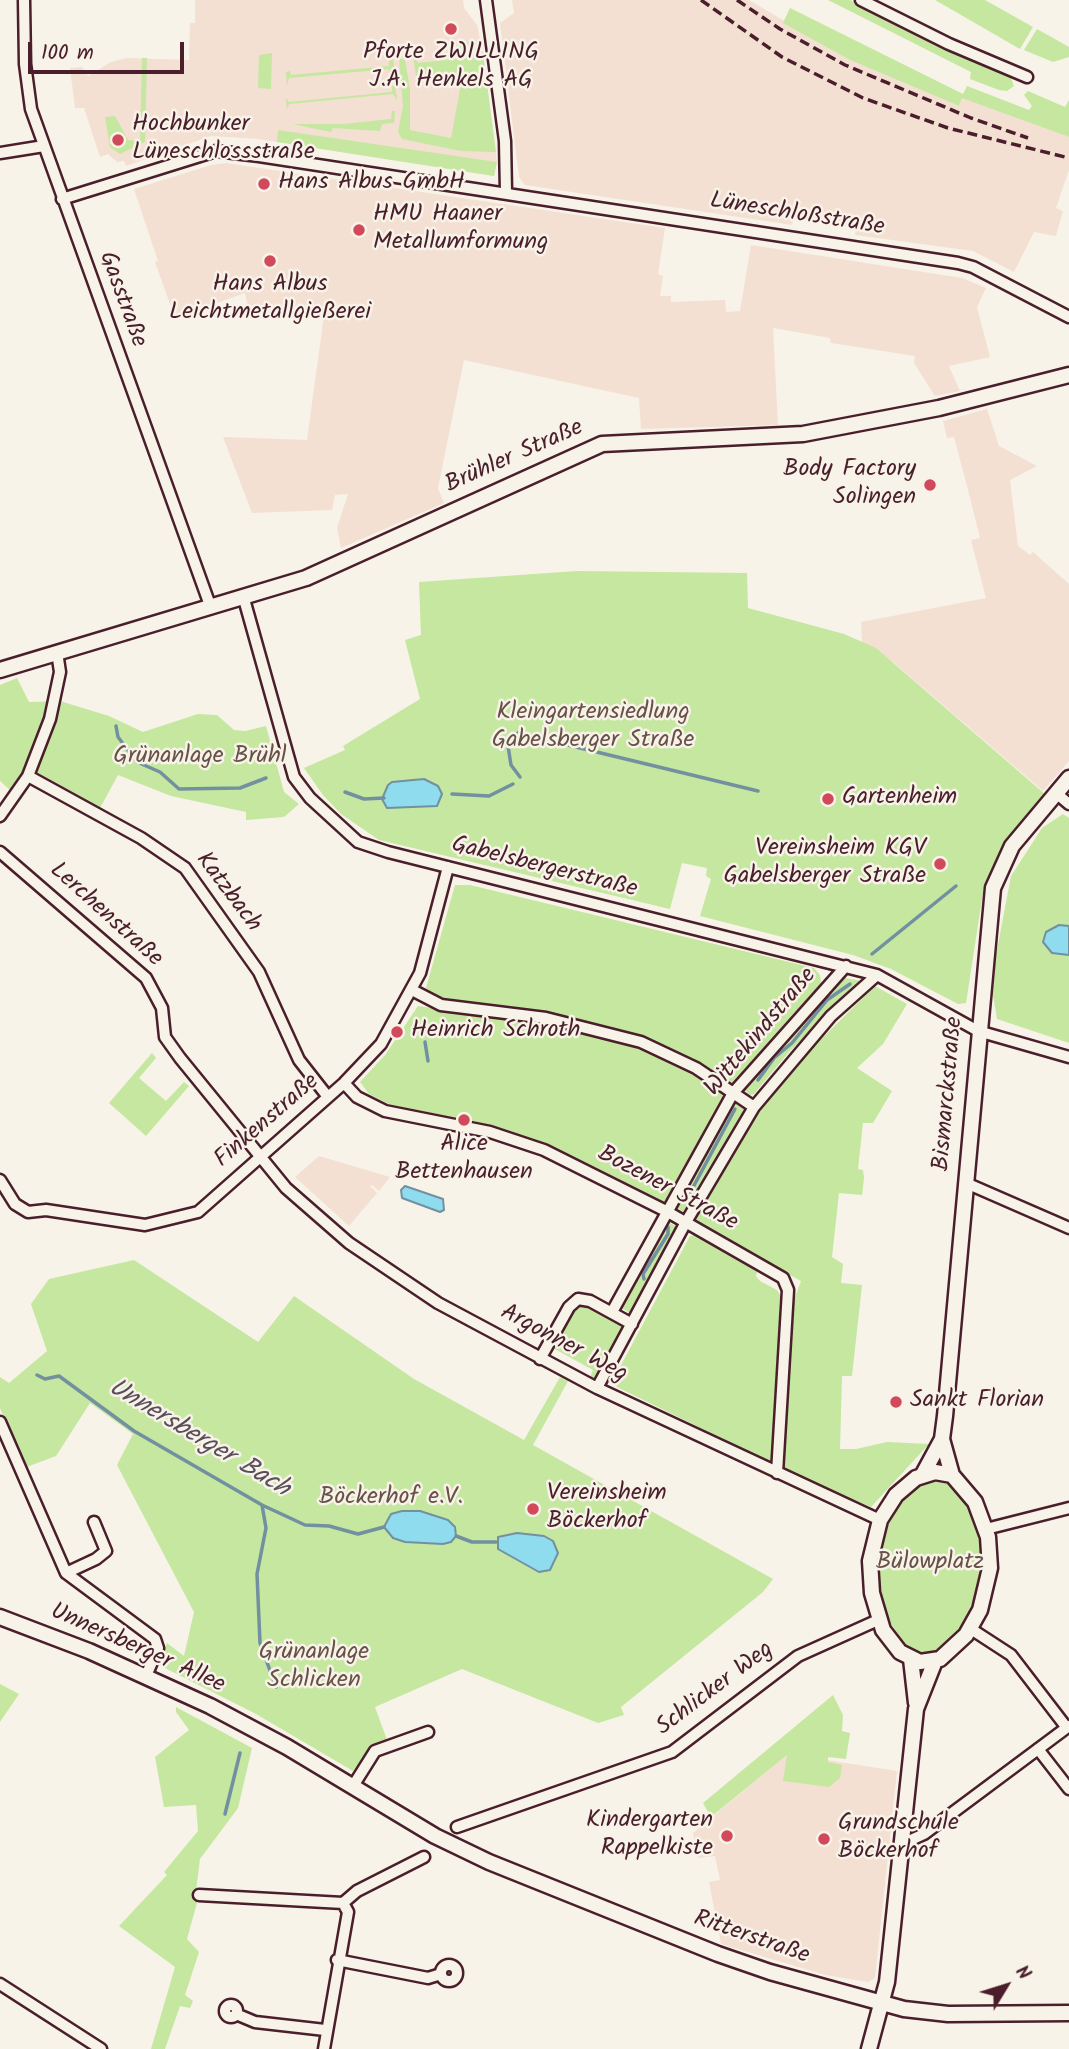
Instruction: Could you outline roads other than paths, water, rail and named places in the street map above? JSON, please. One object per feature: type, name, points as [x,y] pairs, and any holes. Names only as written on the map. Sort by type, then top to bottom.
[{"type":"main road","name":"Brühler Straße","points":[[2,665],[244,599],[306,578],[602,443],[793,436],[939,408],[1069,375]]},
{"type":"main road","name":"Bismarckstraße","points":[[952,1475],[942,1438],[993,888],[1012,846],[1069,779]]},
{"type":"main road","name":"Bismarckstraße","points":[[923,1474],[942,1438]]},
{"type":"main road","points":[[916,1709],[935,1661],[954,1648],[971,1629],[989,1575],[986,1529],[975,1502],[952,1475],[935,1472],[923,1474],[900,1490],[880,1520],[872,1550],[870,1576],[878,1620],[895,1648],[911,1659],[935,1661]]},
{"type":"main road","name":"Unnersberger Allee","points":[[0,1616],[146,1676],[254,1728],[435,1836]]},
{"type":"main road","points":[[870,2049],[884,2004],[902,1844],[916,1709],[911,1659]]},
{"type":"main road","name":"Ritterstraße","points":[[435,1836],[489,1862],[718,1954],[770,1972],[884,2004],[948,2014],[1069,2013]]},
{"type":"street","name":"Gasstraße","points":[[24,0],[27,86],[44,146],[211,608]]},
{"type":"street","points":[[486,0],[505,141],[506,192]]},
{"type":"street","points":[[862,0],[949,44],[1027,77]]},
{"type":"street","points":[[0,153],[44,146]]},
{"type":"street","name":"Lüneschloßstraße","points":[[62,199],[216,151],[506,192],[967,265],[1069,317]]},
{"type":"street","name":"Gabelsbergerstraße","points":[[244,599],[289,763],[301,788],[358,842],[877,975],[978,1031],[1069,1057]]},
{"type":"street","points":[[0,816],[28,776],[55,700],[60,672],[57,652]]},
{"type":"street","name":"Katzbach","points":[[28,776],[141,838],[185,868],[259,972],[294,1052],[328,1097]]},
{"type":"street","points":[[1056,793],[1069,804]]},
{"type":"street","name":"Lerchenstraße","points":[[0,852],[146,978],[162,1008],[165,1037],[259,1158]]},
{"type":"street","name":"Finkenstraße","points":[[0,1180],[10,1198],[26,1212],[46,1210],[145,1225],[198,1212],[345,1083],[381,1044],[412,990],[426,956],[448,867]]},
{"type":"street","name":"Wittekindstraße","points":[[612,1312],[733,1093],[846,966]]},
{"type":"street","name":"Wittekindstraße","points":[[597,1388],[686,1222],[754,1107],[831,1016],[877,975]]},
{"type":"street","points":[[412,990],[441,1005],[545,1018],[629,1039],[678,1058],[754,1107]]},
{"type":"street","name":"Bozener Straße","points":[[345,1083],[370,1106],[490,1132],[523,1142],[590,1172],[686,1222],[786,1282],[777,1474]]},
{"type":"street","name":"Argonner Weg","points":[[259,1158],[300,1203],[371,1259],[438,1303],[597,1388],[880,1520]]},
{"type":"street","points":[[966,1184],[1069,1228]]},
{"type":"street","points":[[540,1359],[569,1307],[576,1300],[585,1299],[632,1324]]},
{"type":"street","points":[[0,1422],[66,1573],[155,1639],[158,1648],[146,1676]]},
{"type":"street","points":[[0,1455],[12,1450]]},
{"type":"street","points":[[986,1529],[1069,1508]]},
{"type":"street","points":[[66,1573],[96,1559],[106,1550],[94,1522]]},
{"type":"street","name":"Schlicker Weg","points":[[457,1827],[672,1752],[798,1656],[878,1620]]},
{"type":"street","points":[[902,1844],[924,1834],[1068,1727],[1011,1655],[971,1629]]},
{"type":"street","points":[[353,1786],[374,1751],[428,1732]]},
{"type":"street","points":[[1038,1749],[1069,1789]]},
{"type":"street","points":[[199,1895],[343,1903],[358,1891],[424,1857]]},
{"type":"street","points":[[324,2049],[337,1960],[348,1912],[343,1903]]},
{"type":"street","points":[[337,1960],[428,1978],[441,1974]]},
{"type":"street","points":[[0,1984],[101,2049]]},
{"type":"street","points":[[236,2014],[255,2022],[325,2029]]},
{"type":"water","points":[[424,779],[438,786],[442,794],[437,806],[387,808],[382,799],[388,785],[392,782]]},
{"type":"water","points":[[1059,925],[1069,926],[1069,955],[1052,953],[1043,942],[1046,932]]},
{"type":"water","points":[[405,1186],[443,1199],[444,1210],[440,1212],[402,1198],[401,1190]]},
{"type":"water","points":[[420,1511],[448,1520],[455,1527],[456,1536],[451,1542],[443,1544],[405,1542],[393,1538],[384,1527],[391,1514]]},
{"type":"water","points":[[517,1533],[544,1536],[553,1541],[558,1553],[550,1570],[539,1572],[498,1549],[498,1537]]},
{"type":"waterway","points":[[116,726],[118,737],[137,762],[160,772],[179,789],[240,788],[266,778]]},
{"type":"waterway","points":[[520,777],[511,765],[508,746],[510,739],[518,733],[758,791]]},
{"type":"waterway","points":[[452,794],[489,796],[513,784]]},
{"type":"waterway","points":[[345,792],[364,799],[384,798]]},
{"type":"waterway","points":[[872,954],[956,886]]},
{"type":"waterway","points":[[758,1080],[774,1058],[792,1043],[827,1000],[850,984]]},
{"type":"waterway","points":[[425,1042],[428,1061]]},
{"type":"waterway","points":[[690,1193],[735,1109]]},
{"type":"waterway","points":[[644,1279],[643,1274],[668,1234],[668,1227]]},
{"type":"waterway","name":"Unnersberger Bach","points":[[37,1375],[45,1379],[59,1376],[134,1431],[262,1505],[305,1525],[329,1526],[358,1534],[384,1527]]},
{"type":"waterway","points":[[262,1505],[266,1528],[257,1574],[260,1643],[276,1687]]},
{"type":"waterway","points":[[456,1536],[472,1542],[496,1542]]},
{"type":"waterway","points":[[225,1814],[240,1753]]},
{"type":"railway","points":[[701,0],[782,57],[863,98],[948,128],[1069,158]]},
{"type":"railway","points":[[737,0],[780,29],[845,65],[971,118],[1028,138]]},
{"type":"place","name":"Pforte ZWILLING J.A. Henkels AG","points":[[451,29]]},
{"type":"place","name":"Hochbunker Lüneschlossstraße","points":[[118,140]]},
{"type":"place","name":"Hans Albus GmbH","points":[[264,184]]},
{"type":"place","name":"HMU Haaner Metallumformung","points":[[359,230]]},
{"type":"place","name":"Hans Albus Leichtmetallgießerei","points":[[270,261]]},
{"type":"place","name":"Body Factory Solingen","points":[[930,485]]},
{"type":"place","name":"Gartenheim","points":[[828,799]]},
{"type":"place","name":"Vereinsheim KGV Gabelsberger Straße","points":[[940,864]]},
{"type":"place","name":"Heinrich Schroth","points":[[397,1032]]},
{"type":"place","name":"Alice Bettenhausen","points":[[464,1120]]},
{"type":"place","name":"Sankt Florian","points":[[896,1402]]},
{"type":"place","name":"Vereinsheim Böckerhof","points":[[533,1509]]},
{"type":"place","name":"Kindergarten Rappelkiste","points":[[727,1836]]},
{"type":"place","name":"Grundschule Böckerhof","points":[[824,1839]]},
{"type":"park label","name":"Kleingartensiedlung Gabelsberger Straße","points":[[593,728]]},
{"type":"park label","name":"Grünanlage Brühl","points":[[200,758]]},
{"type":"park label","name":"Böckerhof e.V.","points":[[391,1499]]},
{"type":"park label","name":"Bülowplatz","points":[[930,1564]]},
{"type":"park label","name":"Grünanlage Schlicken","points":[[314,1668]]}]
